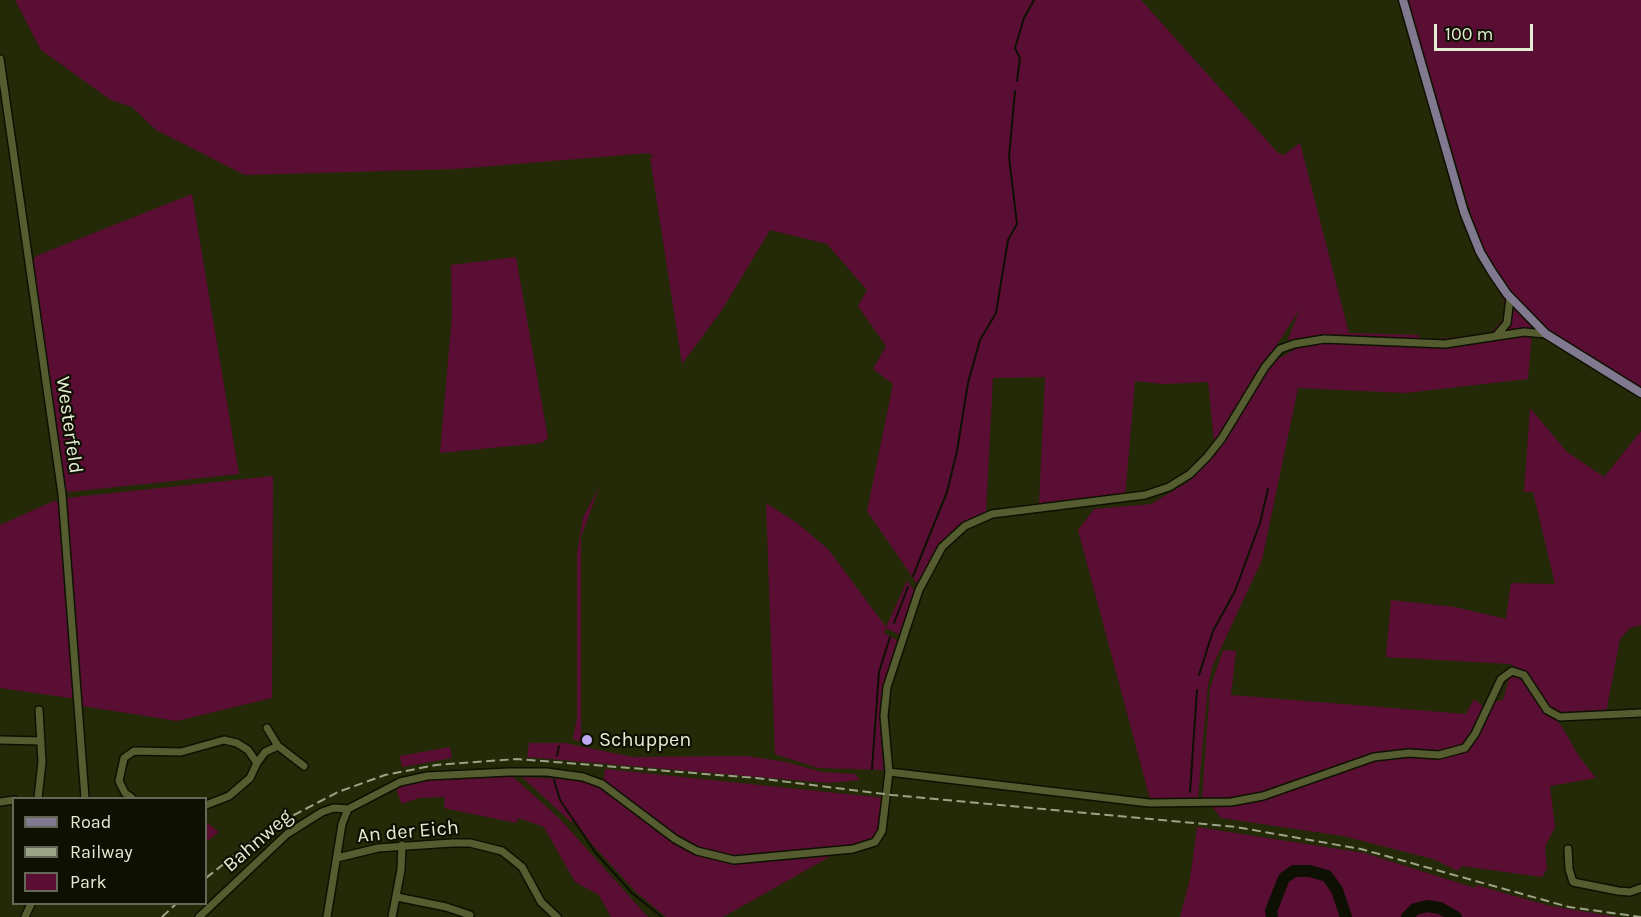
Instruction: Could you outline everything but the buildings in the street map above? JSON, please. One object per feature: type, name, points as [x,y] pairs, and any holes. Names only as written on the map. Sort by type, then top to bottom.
[{"type":"main road","points":[[1403,0],[1470,230],[1480,252],[1510,298],[1546,334],[1641,393]]},
{"type":"street","name":"Westerfeld","points":[[0,59],[62,494],[86,797]]},
{"type":"street","points":[[1496,336],[1507,322],[1510,298]]},
{"type":"street","points":[[1546,334],[1524,332],[1445,344],[1312,340],[1280,349],[1265,367],[1222,438],[1207,457],[1190,474],[1169,488],[1123,499],[992,514],[965,526],[942,547],[919,590],[887,687],[884,716],[889,772],[1149,803],[1231,802],[1263,796],[1374,757],[1409,753],[1439,754],[1465,747],[1475,734],[1501,679],[1512,671],[1524,675],[1547,710],[1560,717],[1641,713]]},
{"type":"street","points":[[38,797],[41,741],[39,710]]},
{"type":"street","points":[[267,728],[278,746],[304,766]]},
{"type":"street","points":[[0,740],[41,741]]},
{"type":"street","points":[[131,797],[125,793],[119,781],[124,759],[134,751],[181,752],[224,740],[237,743],[248,750],[257,763]]},
{"type":"street","points":[[207,805],[229,796],[242,786],[250,778],[265,752],[278,746]]},
{"type":"street","name":"Bahnweg","points":[[199,917],[287,834],[322,812],[333,808],[348,809],[400,782],[416,778],[455,773],[564,774],[602,784],[675,839],[697,851],[734,860],[853,849],[875,842],[882,831],[889,772]]},
{"type":"street","points":[[327,917],[342,824],[348,809]]},
{"type":"street","name":"An der Eich","points":[[337,858],[402,845],[470,843],[502,851],[522,867],[541,902],[557,917]]},
{"type":"street","points":[[392,917],[397,897],[402,845]]},
{"type":"street","points":[[1568,849],[1569,869],[1574,882],[1618,891],[1630,892],[1641,888]]},
{"type":"street","points":[[397,897],[446,907],[470,915]]},
{"type":"green space","points":[[15,0],[1141,0],[1278,153],[1284,155],[1300,143],[1349,333],[1418,335],[1420,338],[1439,339],[1491,333],[1504,318],[1506,309],[1503,298],[1470,240],[1417,64],[1419,64],[1466,222],[1509,305],[1507,317],[1497,332],[1490,335],[1450,341],[1356,338],[1289,343],[1288,339],[1300,309],[1205,456],[1214,441],[1208,382],[1163,384],[1135,381],[1125,497],[1039,504],[1045,377],[993,378],[986,512],[963,525],[918,585],[867,511],[893,384],[873,369],[886,346],[858,306],[867,290],[827,244],[770,230],[722,310],[682,364],[650,157],[654,157],[649,153],[456,169],[245,175],[156,130],[132,107],[111,100],[41,50]]},
{"type":"green space","points":[[1407,0],[1641,0],[1641,390],[1535,321],[1501,283],[1479,241]]},
{"type":"green space","points":[[192,194],[239,474],[69,492],[64,489],[32,262],[36,256]]},
{"type":"green space","points":[[516,257],[548,438],[542,443],[440,453],[452,315],[451,265]]},
{"type":"green space","points":[[1515,308],[1533,328],[1506,331]]},
{"type":"green space","points":[[1532,334],[1528,379],[1405,393],[1298,388],[1262,560],[1213,665],[1208,685],[1198,798],[1150,799],[1078,530],[1094,509],[1151,504],[1188,482],[1217,453],[1266,371],[1278,359],[1299,347],[1321,342],[1426,348]]},
{"type":"green space","points":[[1530,408],[1567,452],[1604,477],[1641,431],[1641,625],[1630,628],[1620,639],[1606,713],[1561,716],[1546,706],[1526,674],[1510,664],[1386,657],[1391,600],[1455,607],[1506,619],[1511,583],[1555,584],[1533,492],[1524,492]]},
{"type":"green space","points":[[273,476],[272,698],[177,721],[82,706],[66,498]]},
{"type":"green space","points":[[600,485],[581,537],[581,741],[574,740],[573,737],[577,719],[577,553],[583,518]]},
{"type":"green space","points":[[54,501],[59,502],[77,699],[0,688],[0,525]]},
{"type":"green space","points":[[766,503],[797,523],[828,549],[886,627],[907,581],[916,592],[900,635],[886,628],[884,633],[897,640],[884,688],[881,743],[884,770],[818,768],[775,754]]},
{"type":"green space","points":[[1223,650],[1236,651],[1231,695],[1466,714],[1474,699],[1485,708],[1471,738],[1463,746],[1445,752],[1380,753],[1258,795],[1231,800],[1206,800],[1202,797],[1210,688]]},
{"type":"green space","points":[[1510,675],[1519,675],[1527,683],[1562,727],[1580,758],[1596,778],[1550,786],[1555,827],[1545,847],[1547,869],[1542,877],[1462,866],[1463,864],[1458,871],[1433,859],[1343,836],[1221,818],[1211,805],[1237,804],[1375,759],[1445,757],[1458,754],[1475,741],[1492,702],[1503,700]]},
{"type":"green space","points":[[529,743],[565,743],[632,757],[747,756],[786,762],[822,772],[855,774],[860,780],[829,783],[527,757]]},
{"type":"green space","points":[[450,747],[452,758],[402,767],[400,756]]},
{"type":"green space","points":[[605,769],[885,798],[878,834],[870,844],[729,856],[711,853],[690,844],[603,783]]},
{"type":"green space","points":[[511,775],[559,818],[648,917],[611,917],[599,895],[575,882],[544,827],[519,818],[516,823],[444,808],[445,797],[419,798],[402,804],[395,787],[430,779]]},
{"type":"green space","points":[[522,777],[578,780],[602,786],[675,842],[692,853],[713,859],[736,864],[831,856],[723,917],[666,917],[636,892],[592,844],[575,821],[571,822]]},
{"type":"green space","points":[[207,823],[219,832],[207,841]]},
{"type":"green space","points":[[1197,827],[1364,853],[1475,888],[1476,885],[1550,906],[1618,917],[1416,917],[1419,911],[1424,910],[1417,907],[1412,917],[1180,917],[1190,879]]},
{"type":"waterway","points":[[1017,81],[1020,58],[1015,48],[1024,18],[1034,0]]},
{"type":"waterway","points":[[913,576],[947,492],[957,451],[968,383],[980,340],[996,313],[1008,240],[1017,224],[1009,157],[1015,91]]},
{"type":"waterway","points":[[1199,675],[1213,631],[1235,591],[1260,523],[1268,489]]},
{"type":"waterway","points":[[894,623],[908,587]]},
{"type":"waterway","points":[[872,769],[879,672],[890,637]]},
{"type":"waterway","points":[[1190,792],[1197,690]]},
{"type":"waterway","points":[[557,756],[559,746]]},
{"type":"waterway","points":[[554,780],[560,800],[595,852],[632,893],[662,917]]},
{"type":"waterway","points":[[1272,917],[1271,911],[1284,878],[1294,871],[1310,871],[1327,876],[1337,890],[1346,917]]},
{"type":"waterway","points":[[1407,917],[1415,909],[1427,906],[1440,908],[1456,917]]},
{"type":"railway","points":[[207,877],[269,828],[338,792],[385,775],[436,765],[517,759],[756,778],[892,795],[1236,827],[1361,849],[1569,907],[1641,917]]},
{"type":"railway","points":[[162,917],[175,905]]},
{"type":"place","name":"Schuppen","points":[[587,740]]}]
